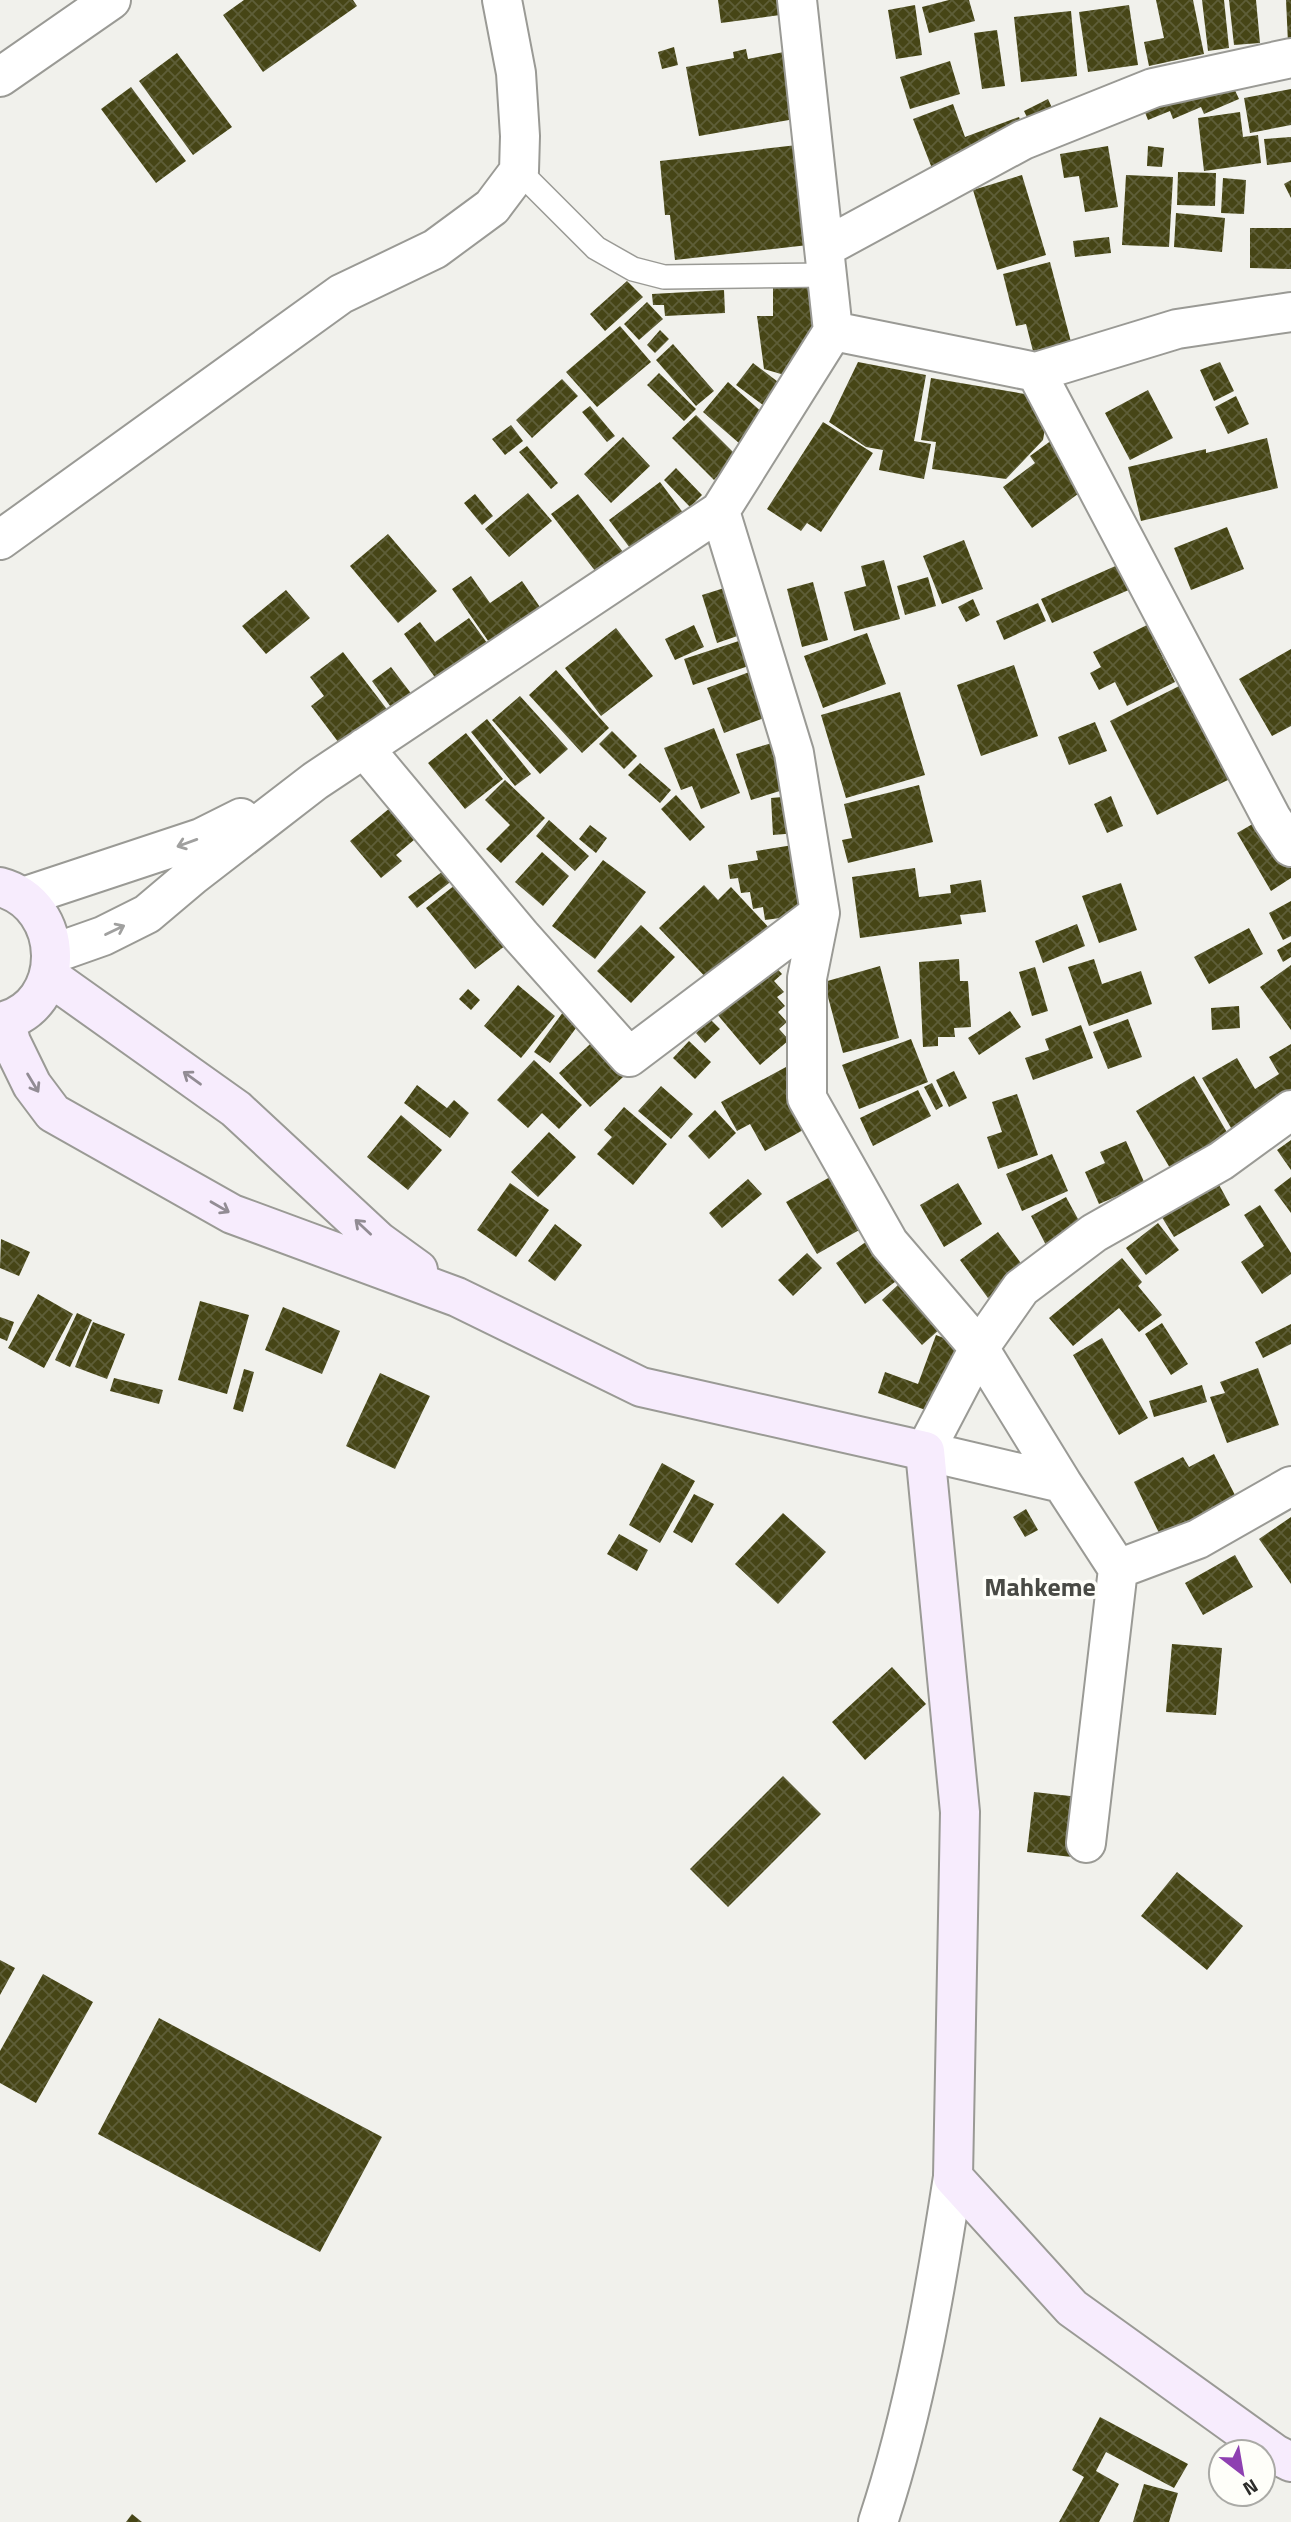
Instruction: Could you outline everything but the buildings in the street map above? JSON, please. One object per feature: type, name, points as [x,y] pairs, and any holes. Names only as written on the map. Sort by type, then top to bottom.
[{"type":"street","points":[[0,77],[111,0]]},
{"type":"street","points":[[0,540],[341,294],[444,242],[492,207],[519,172],[516,73],[502,0]]},
{"type":"street","points":[[50,965],[147,914],[315,781],[720,511],[833,331],[797,0]]},
{"type":"street","points":[[826,262],[1023,141],[1153,88],[1291,58]]},
{"type":"street","points":[[833,331],[1035,372],[1177,329],[1291,312]]},
{"type":"street","points":[[1035,372],[1272,819],[1291,848]]},
{"type":"street","points":[[720,511],[794,753],[820,913],[807,978],[807,1098],[889,1243],[979,1348],[1118,1569],[1086,1843]]},
{"type":"street","points":[[365,748],[521,936],[629,1057],[820,913]]},
{"type":"street","points":[[7,888],[201,838],[315,781]]},
{"type":"street","points":[[7,888],[39,913],[49,933],[50,965],[39,995],[24,1010],[2,1022],[32,1085],[53,1113],[232,1214],[457,1297],[641,1387],[1062,1483]]},
{"type":"street","points":[[50,965],[236,1109],[378,1241],[457,1297]]},
{"type":"street","points":[[878,2522],[913,2398],[936,2288],[953,2177],[960,1812],[925,1451],[979,1348],[1021,1289],[1094,1233],[1221,1161],[1291,1110]]},
{"type":"street","points":[[1118,1569],[1198,1539],[1291,1486]]},
{"type":"street","points":[[953,2177],[1072,2308],[1275,2454],[1291,2462]]},
{"type":"lane","points":[[519,172],[596,248],[633,269],[664,277],[826,262]]},
{"type":"district","name":"Mahkeme","points":[[1040,1587]]}]
